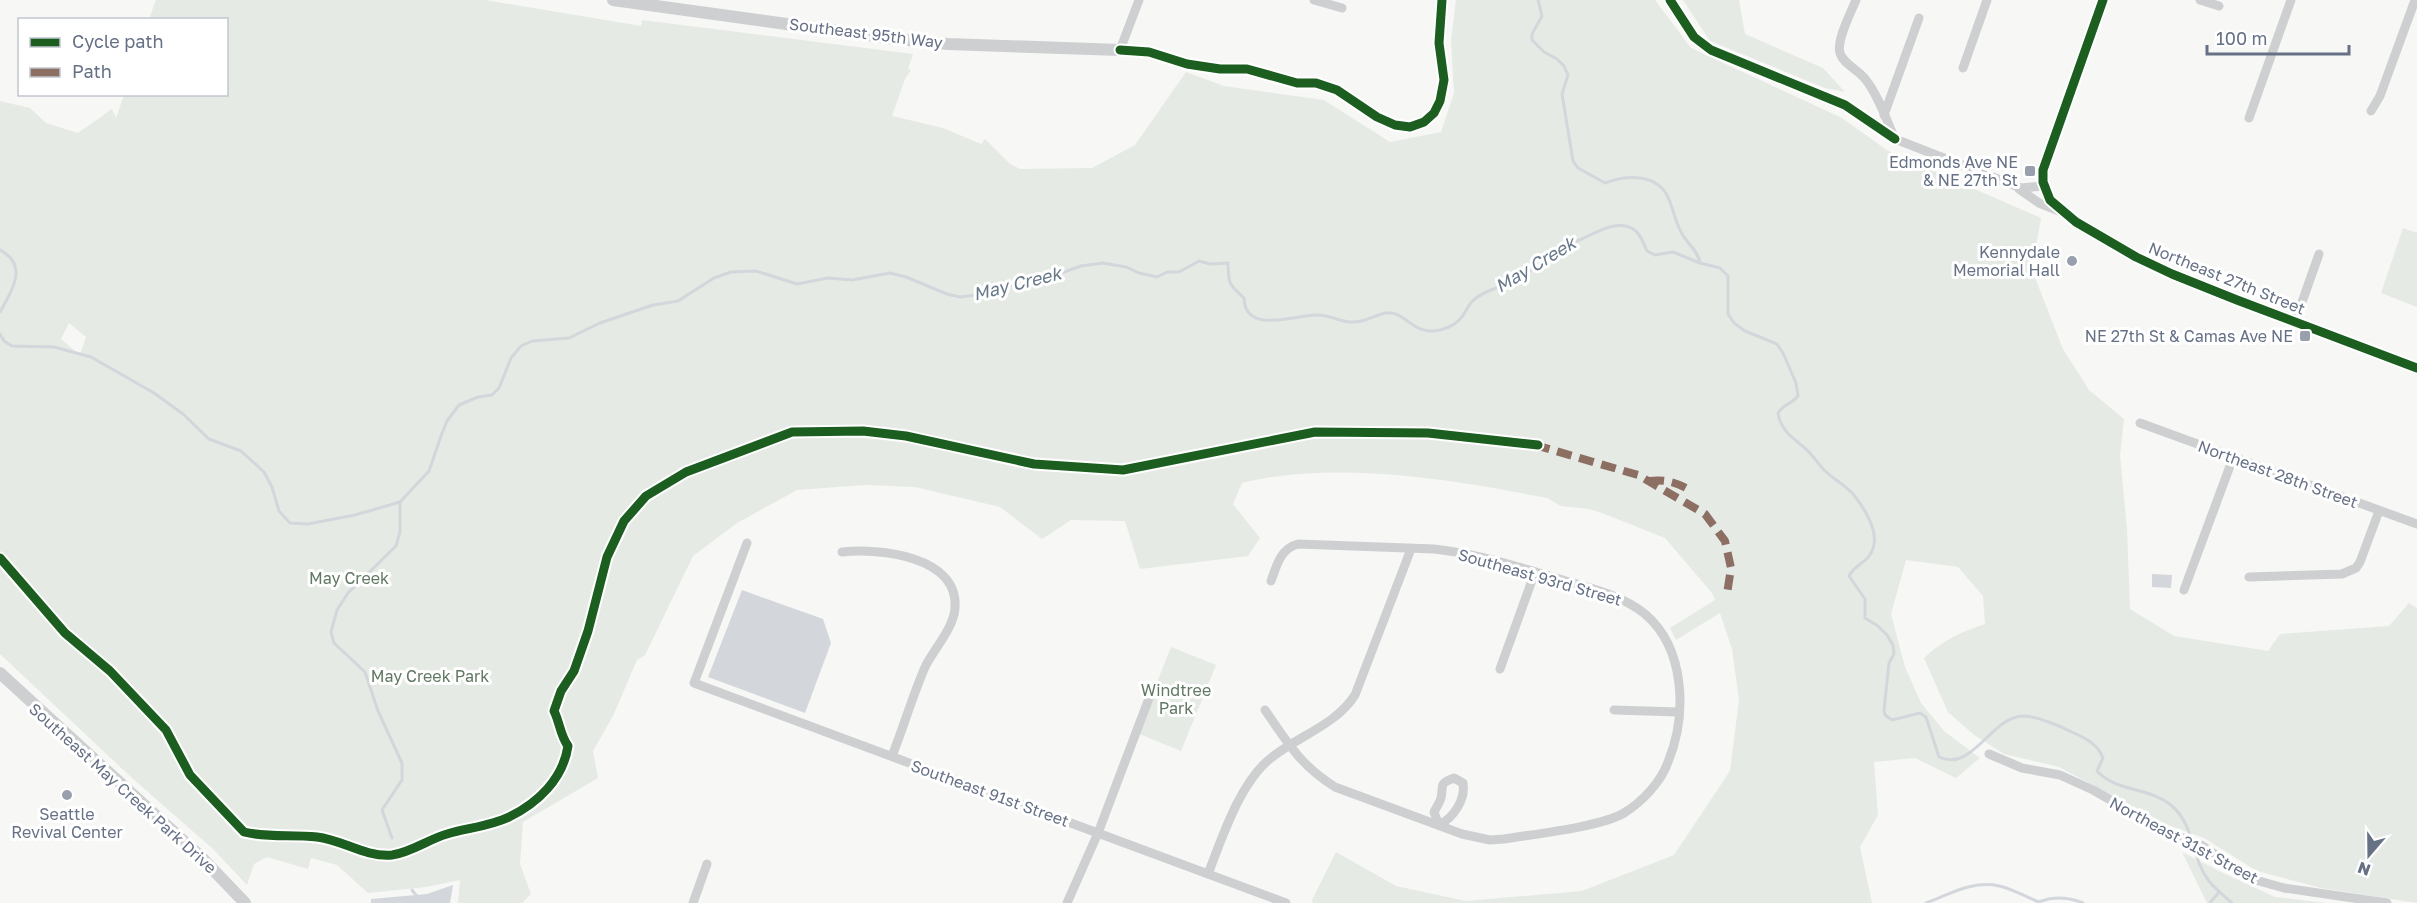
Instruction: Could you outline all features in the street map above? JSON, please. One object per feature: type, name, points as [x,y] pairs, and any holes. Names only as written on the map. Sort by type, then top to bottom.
[{"type":"street","name":"Southeast 95th Way","points":[[613,0],[918,41],[1120,50]]},
{"type":"street","points":[[1120,50],[1139,0]]},
{"type":"street","points":[[1314,0],[1342,8]]},
{"type":"street","name":"Northeast 27th Street","points":[[1856,0],[1839,43],[1839,53],[1868,82],[1895,139],[2014,186],[2025,189],[2044,186],[2050,200],[2065,213],[2108,241],[2152,265],[2417,368]]},
{"type":"street","points":[[1963,68],[1987,0]]},
{"type":"street","points":[[2044,186],[2043,170],[2046,160],[2103,0]]},
{"type":"street","points":[[2200,0],[2219,6]]},
{"type":"street","points":[[2250,118],[2291,0]]},
{"type":"street","points":[[2371,111],[2380,96],[2415,0]]},
{"type":"street","points":[[1884,115],[1919,18]]},
{"type":"street","name":"Northeast 27th Street","points":[[2014,186],[2039,203],[2065,213]]},
{"type":"street","points":[[2295,322],[2319,254]]},
{"type":"street","name":"Northeast 28th Street","points":[[2140,423],[2417,525]]},
{"type":"street","points":[[2184,590],[2234,458]]},
{"type":"street","points":[[2249,577],[2350,572],[2360,562],[2379,511]]},
{"type":"street","name":"Southeast 91st Street","points":[[747,543],[694,683],[1286,903]]},
{"type":"street","name":"Southeast 93rd Street","points":[[1271,581],[1285,550],[1298,544],[1454,551],[1617,597],[1646,616],[1666,639],[1680,690],[1677,729],[1668,764],[1643,798],[1624,813],[1602,821],[1504,839],[1478,838],[1438,825]]},
{"type":"street","points":[[842,552],[864,549],[930,564],[943,574],[954,594],[956,609],[926,667],[892,756]]},
{"type":"street","points":[[1208,874],[1230,821],[1249,784],[1271,758],[1341,712],[1355,695],[1411,549]]},
{"type":"street","points":[[1500,669],[1535,572]]},
{"type":"street","name":"Southeast May Creek Park Drive","points":[[0,673],[201,857],[246,903]]},
{"type":"street","points":[[1067,903],[1098,833],[1151,693]]},
{"type":"street","points":[[1265,710],[1308,768],[1335,787],[1438,825],[1451,819],[1465,793],[1463,783],[1454,778],[1444,781],[1441,787],[1441,798],[1434,812],[1438,825]]},
{"type":"street","points":[[1614,710],[1679,712]]},
{"type":"street","name":"Northeast 31st Street","points":[[1989,754],[2022,768],[2060,775],[2093,790],[2146,822],[2201,845],[2252,879],[2284,888],[2387,903]]},
{"type":"street","points":[[693,903],[707,864]]},
{"type":"green space","name":"May Creek","points":[[156,0],[485,0],[641,26],[642,20],[913,54],[908,69],[911,70],[905,79],[892,116],[943,128],[981,144],[985,139],[1010,164],[1020,169],[1092,168],[1135,145],[1186,72],[1224,86],[1324,100],[1390,142],[1441,132],[1454,93],[1451,41],[1456,0],[1655,0],[1691,48],[1842,118],[1888,151],[2041,218],[2032,270],[2063,349],[2089,390],[2124,419],[2120,455],[2127,529],[2130,609],[2174,636],[2268,651],[2280,634],[2389,626],[2409,603],[2417,608],[2417,903],[2321,888],[2257,871],[2204,838],[2168,825],[2059,767],[2004,754],[1973,734],[1948,712],[1924,658],[1953,637],[1985,624],[1983,596],[1958,567],[1906,560],[1891,614],[1905,667],[1921,703],[1945,732],[1980,758],[1956,778],[1915,758],[1874,762],[1878,815],[1860,847],[1872,903],[1313,903],[1312,900],[1336,852],[1396,886],[1466,901],[1582,891],[1674,855],[1730,771],[1739,700],[1732,649],[1720,613],[1676,640],[1670,628],[1715,600],[1712,593],[1665,538],[1602,513],[1561,506],[1547,498],[1424,478],[1349,473],[1312,473],[1242,483],[1233,504],[1260,538],[1248,556],[1140,569],[1125,521],[1071,520],[1042,539],[1000,507],[915,487],[865,485],[797,490],[737,523],[693,556],[645,655],[637,660],[613,716],[593,751],[598,778],[523,822],[520,864],[531,894],[522,903],[458,903],[460,880],[426,887],[368,893],[337,865],[311,858],[308,869],[267,857],[254,864],[247,885],[213,849],[132,778],[0,654],[0,101],[30,108],[46,123],[78,133],[112,109],[116,118],[124,96],[228,96],[228,18],[149,18]],"holes":[[[69,323],[86,337],[80,355],[61,339]]]},
{"type":"green space","points":[[1683,0],[1739,0],[1745,34],[1823,68],[1845,92],[1825,88],[1710,41]]},
{"type":"green space","points":[[2403,228],[2417,233],[2417,307],[2381,293]]},
{"type":"green space","name":"Windtree Park","points":[[1171,647],[1216,665],[1181,751],[1137,733]]},
{"type":"green space","points":[[2182,852],[2275,897],[2327,903],[2207,903]]},
{"type":"shaded area","points":[[2152,574],[2172,575],[2171,588],[2152,587]]},
{"type":"shaded area","points":[[742,590],[823,619],[831,643],[805,713],[708,677]]},
{"type":"shaded area","points":[[453,885],[450,903],[371,903],[371,899],[427,894]]},
{"type":"waterway","points":[[1538,0],[1542,16],[1532,34],[1532,40],[1544,52],[1557,59],[1564,66],[1568,75],[1562,94],[1573,161],[1578,168],[1605,183],[1622,178],[1640,178],[1663,189],[1679,228],[1697,254],[1700,263]]},
{"type":"waterway","name":"May Creek","points":[[0,334],[4,341],[12,346],[54,347],[91,357],[154,393],[183,414],[209,439],[241,451],[264,472],[272,487],[279,511],[290,523],[308,524],[355,515],[400,502],[429,471],[447,421],[459,405],[478,397],[492,395],[499,388],[511,358],[521,346],[532,341],[569,338],[600,323],[653,305],[678,301],[714,278],[731,272],[756,271],[797,284],[828,278],[852,280],[890,273],[960,297],[976,295],[998,285],[1012,286],[1036,282],[1081,266],[1103,263],[1126,267],[1157,277],[1167,272],[1179,272],[1199,261],[1210,264],[1228,263],[1232,286],[1244,298],[1247,309],[1253,316],[1262,320],[1321,315],[1356,322],[1386,313],[1394,313],[1419,328],[1437,331],[1455,324],[1476,298],[1521,277],[1564,243],[1577,241],[1612,226],[1626,226],[1636,231],[1647,251],[1655,255],[1673,252],[1720,268],[1728,276],[1728,314],[1734,323],[1745,331],[1777,344],[1783,353],[1796,383],[1798,396],[1778,413],[1782,426],[1824,470],[1853,494],[1865,511],[1873,531],[1874,544],[1870,555],[1849,576],[1865,599],[1865,618],[1878,626],[1893,645],[1894,654],[1889,663],[1885,715],[1892,720],[1920,713],[1926,717],[1939,757],[1951,760],[1972,751],[2001,725],[2023,716],[2048,722],[2082,737],[2101,753],[2103,758],[2097,771],[2105,778],[2154,795],[2172,806],[2185,823],[2203,872],[2214,887],[2232,903]]},
{"type":"waterway","name":"May Creek","points":[[0,250],[9,256],[16,271],[13,287],[0,312]]},
{"type":"waterway","points":[[392,838],[382,810],[402,780],[402,763],[378,711],[365,672],[334,643],[331,632],[337,610],[348,593],[396,546],[400,532],[400,502]]},
{"type":"waterway","points":[[1926,903],[1962,889],[1980,885],[1999,886],[2039,902],[2061,898],[2083,903]]},
{"type":"waterway","points":[[412,890],[422,903]]},
{"type":"waterway","points":[[2210,903],[2219,892]]},
{"type":"marked path","points":[[1535,445],[1638,475],[1705,514],[1725,541],[1731,568],[1727,594]]},
{"type":"marked path","points":[[1649,481],[1660,480],[1688,489]]},
{"type":"cycle path","points":[[1120,50],[1149,52],[1187,64],[1220,69],[1247,69],[1297,83],[1316,83],[1337,90],[1377,117],[1395,125],[1410,127],[1424,122],[1434,113],[1440,101],[1444,80],[1439,43],[1442,0]]},
{"type":"cycle path","points":[[1670,0],[1694,37],[1711,50],[1845,105],[1895,139]]},
{"type":"cycle path","points":[[2103,0],[2043,170],[2043,182],[2050,200],[2076,222],[2136,257],[2172,274],[2417,368]]},
{"type":"cycle path","points":[[0,558],[65,633],[110,671],[166,730],[190,775],[244,832],[317,837],[363,851],[392,855],[406,852],[447,834],[502,820],[530,805],[547,789],[561,769],[568,746],[554,711],[561,691],[574,671],[588,631],[607,557],[624,521],[646,496],[686,472],[792,432],[863,431],[906,436],[1034,464],[1123,470],[1315,432],[1428,433],[1538,445]]},
{"type":"place","name":"Edmonds Ave NE & NE 27th St","points":[[2030,171]]},
{"type":"place","name":"Kennydale Memorial Hall","points":[[2072,261]]},
{"type":"place","name":"NE 27th St & Camas Ave NE","points":[[2305,336]]},
{"type":"place","name":"Seattle Revival Center","points":[[67,795]]},
{"type":"park label","name":"May Creek Park","points":[[430,676]]}]
